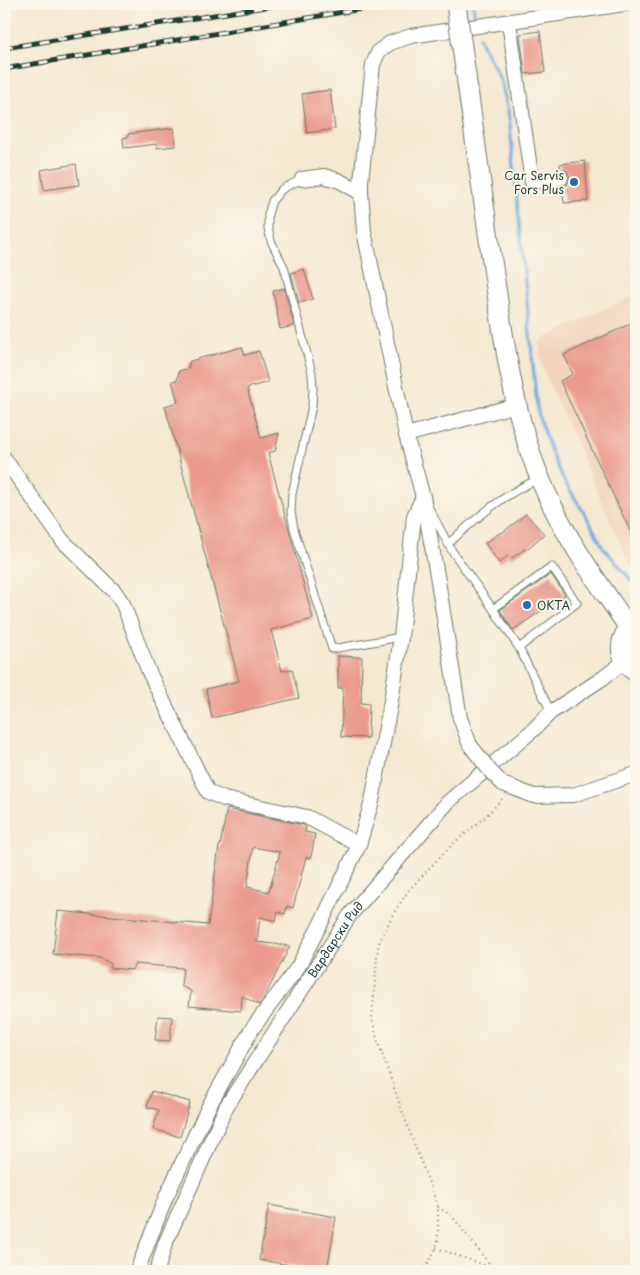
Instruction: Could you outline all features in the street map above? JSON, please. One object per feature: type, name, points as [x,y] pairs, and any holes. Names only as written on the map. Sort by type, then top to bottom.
[{"type":"main road","points":[[456,4],[508,365],[526,443],[551,505],[572,542],[596,580],[634,623],[623,637],[622,645],[622,653],[630,667]]},
{"type":"street","points":[[624,4],[411,36],[390,43],[379,51],[373,64],[362,163],[361,193],[364,231],[406,435],[423,497],[460,718],[470,745],[505,789],[534,796],[573,795],[636,774]]},
{"type":"street","points":[[509,22],[532,182],[561,178]]},
{"type":"street","points":[[302,179],[324,176],[340,181],[361,193]]},
{"type":"street","points":[[406,435],[517,405]]},
{"type":"street","points":[[4,458],[62,540],[115,592],[123,604],[149,672],[208,792],[224,799],[307,817],[359,844]]},
{"type":"street","points":[[137,1271],[166,1196],[209,1106],[252,1029],[298,967],[320,927],[359,844],[372,801],[391,701],[414,516],[423,497]]},
{"type":"street","name":"Вардарски Рид","points":[[157,1271],[165,1244],[226,1107],[350,915],[448,802],[532,731],[551,712],[603,678],[630,667]]},
{"type":"lane","points":[[302,179],[282,189],[272,201],[268,214],[268,228],[284,267],[312,373],[312,406],[292,494],[291,512],[294,529],[332,649],[400,637]]},
{"type":"lane","points":[[448,544],[478,517],[507,496],[540,479]]},
{"type":"lane","points":[[423,497],[448,544],[519,648],[551,712]]},
{"type":"lane","points":[[493,609],[552,567],[577,603],[519,648]]},
{"type":"path","points":[[421,1271],[429,1262],[436,1248],[438,1240],[438,1207],[377,1039],[372,1018],[378,946],[393,914],[409,890],[436,860],[485,817],[505,789]]},
{"type":"path","points":[[438,1207],[451,1215],[495,1271]]},
{"type":"path","points":[[436,1248],[493,1268]]},
{"type":"shaded area","points":[[636,295],[636,573],[627,559],[543,369],[540,341]]},
{"type":"building","points":[[540,31],[545,72],[525,74],[520,34]]},
{"type":"building","points":[[330,90],[335,129],[307,133],[302,94]]},
{"type":"building","points":[[174,128],[176,146],[157,148],[157,144],[124,148],[123,138],[128,137],[128,134]]},
{"type":"building","name":"Car Servis Fors Plus","points":[[585,161],[588,201],[564,203],[562,187],[567,185],[570,177],[568,172],[560,169],[560,164]]},
{"type":"building","points":[[76,164],[79,185],[44,190],[41,170]]},
{"type":"building","points":[[304,269],[313,299],[299,303],[291,273]]},
{"type":"building","points":[[284,288],[294,326],[280,329],[273,291]]},
{"type":"building","points":[[636,321],[636,544],[560,381],[573,374],[564,355]]},
{"type":"building","points":[[242,347],[245,355],[259,351],[268,382],[247,388],[261,438],[279,433],[275,451],[268,453],[313,619],[271,630],[282,671],[292,669],[299,698],[212,718],[206,689],[239,681],[165,406],[178,402],[172,381],[177,380],[179,371],[188,368],[190,361]]},
{"type":"building","points":[[526,514],[544,534],[526,550],[512,558],[509,555],[499,563],[485,543],[502,533]]},
{"type":"building","points":[[551,574],[565,595],[513,630],[500,610]]},
{"type":"building","points":[[338,656],[362,657],[361,703],[369,704],[368,738],[341,737],[343,688],[338,688]]},
{"type":"building","points":[[227,809],[304,825],[306,827],[305,832],[315,834],[311,858],[306,857],[293,908],[287,906],[285,914],[278,912],[276,921],[260,917],[257,942],[290,946],[259,1005],[242,996],[241,1011],[189,1006],[191,991],[181,986],[183,968],[135,964],[132,970],[110,968],[111,964],[100,958],[53,954],[58,911],[208,925]],"holes":[[[253,847],[280,852],[269,892],[247,887]]]},
{"type":"building","points":[[158,1016],[172,1017],[170,1041],[155,1040]]},
{"type":"building","points":[[152,1091],[190,1102],[180,1137],[153,1129],[159,1110],[147,1107]]},
{"type":"building","points":[[269,1205],[336,1217],[327,1271],[259,1260]]},
{"type":"waterway","points":[[473,5],[475,19]]},
{"type":"waterway","points":[[479,37],[499,77],[509,116],[537,407],[540,421],[564,481],[603,547],[636,586]]},
{"type":"railway","points":[[4,48],[278,5],[316,4]]},
{"type":"railway","points":[[4,69],[391,4]]},
{"type":"place","name":"Car Servis Fors Plus","points":[[574,182]]},
{"type":"place","name":"OKTA","points":[[527,605]]}]
